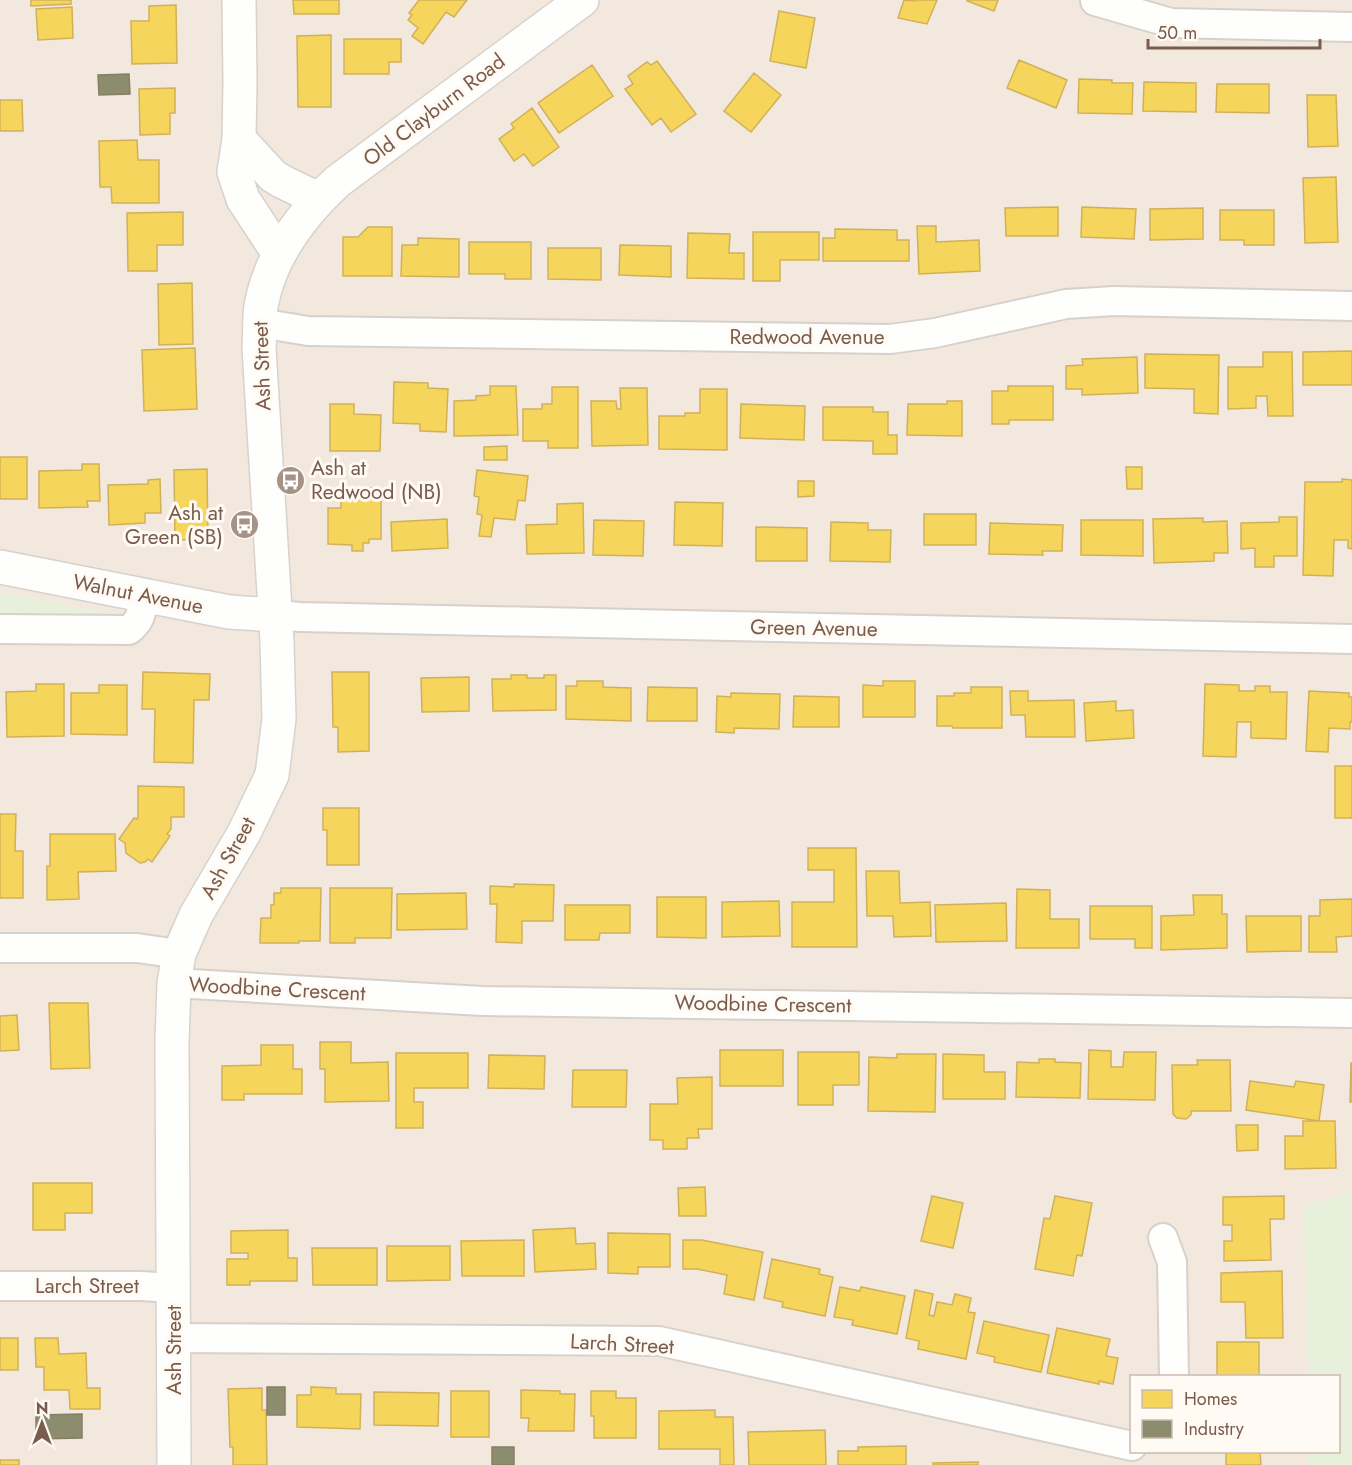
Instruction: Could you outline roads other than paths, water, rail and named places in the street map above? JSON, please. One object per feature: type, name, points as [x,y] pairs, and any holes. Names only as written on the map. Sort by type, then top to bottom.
[{"type":"main road","points":[[238,0],[240,139],[234,172],[243,199],[287,241]]},
{"type":"main road","name":"Old Clayburn Road","points":[[287,241],[318,199],[338,182],[582,0]]},
{"type":"main road","points":[[240,139],[273,176],[318,199]]},
{"type":"main road","name":"Ash Street","points":[[174,1465],[172,1042],[176,968],[196,915],[244,832],[272,775],[279,719],[276,615],[260,323],[266,286],[287,241]]},
{"type":"main road","name":"Walnut Avenue","points":[[0,567],[229,612],[276,615]]},
{"type":"street","points":[[1095,1],[1171,23],[1352,27]]},
{"type":"street","name":"Redwood Avenue","points":[[260,323],[308,331],[890,339],[935,333],[1066,304],[1114,301],[1352,306]]},
{"type":"street","points":[[0,628],[129,630],[140,618],[145,596]]},
{"type":"street","name":"Green Avenue","points":[[276,615],[1352,639]]},
{"type":"street","name":"Woodbine Crescent","points":[[0,948],[137,948],[176,968],[482,1001],[1352,1012]]},
{"type":"street","points":[[1163,1238],[1172,1262],[1174,1375]]},
{"type":"street","name":"Larch Street","points":[[0,1286],[173,1288]]},
{"type":"street","name":"Larch Street","points":[[173,1338],[659,1341],[1130,1446]]},
{"type":"place","name":"Ash at Redwood (NB)","points":[[290,480]]},
{"type":"place","name":"Ash at Green (SB)","points":[[244,525]]}]
